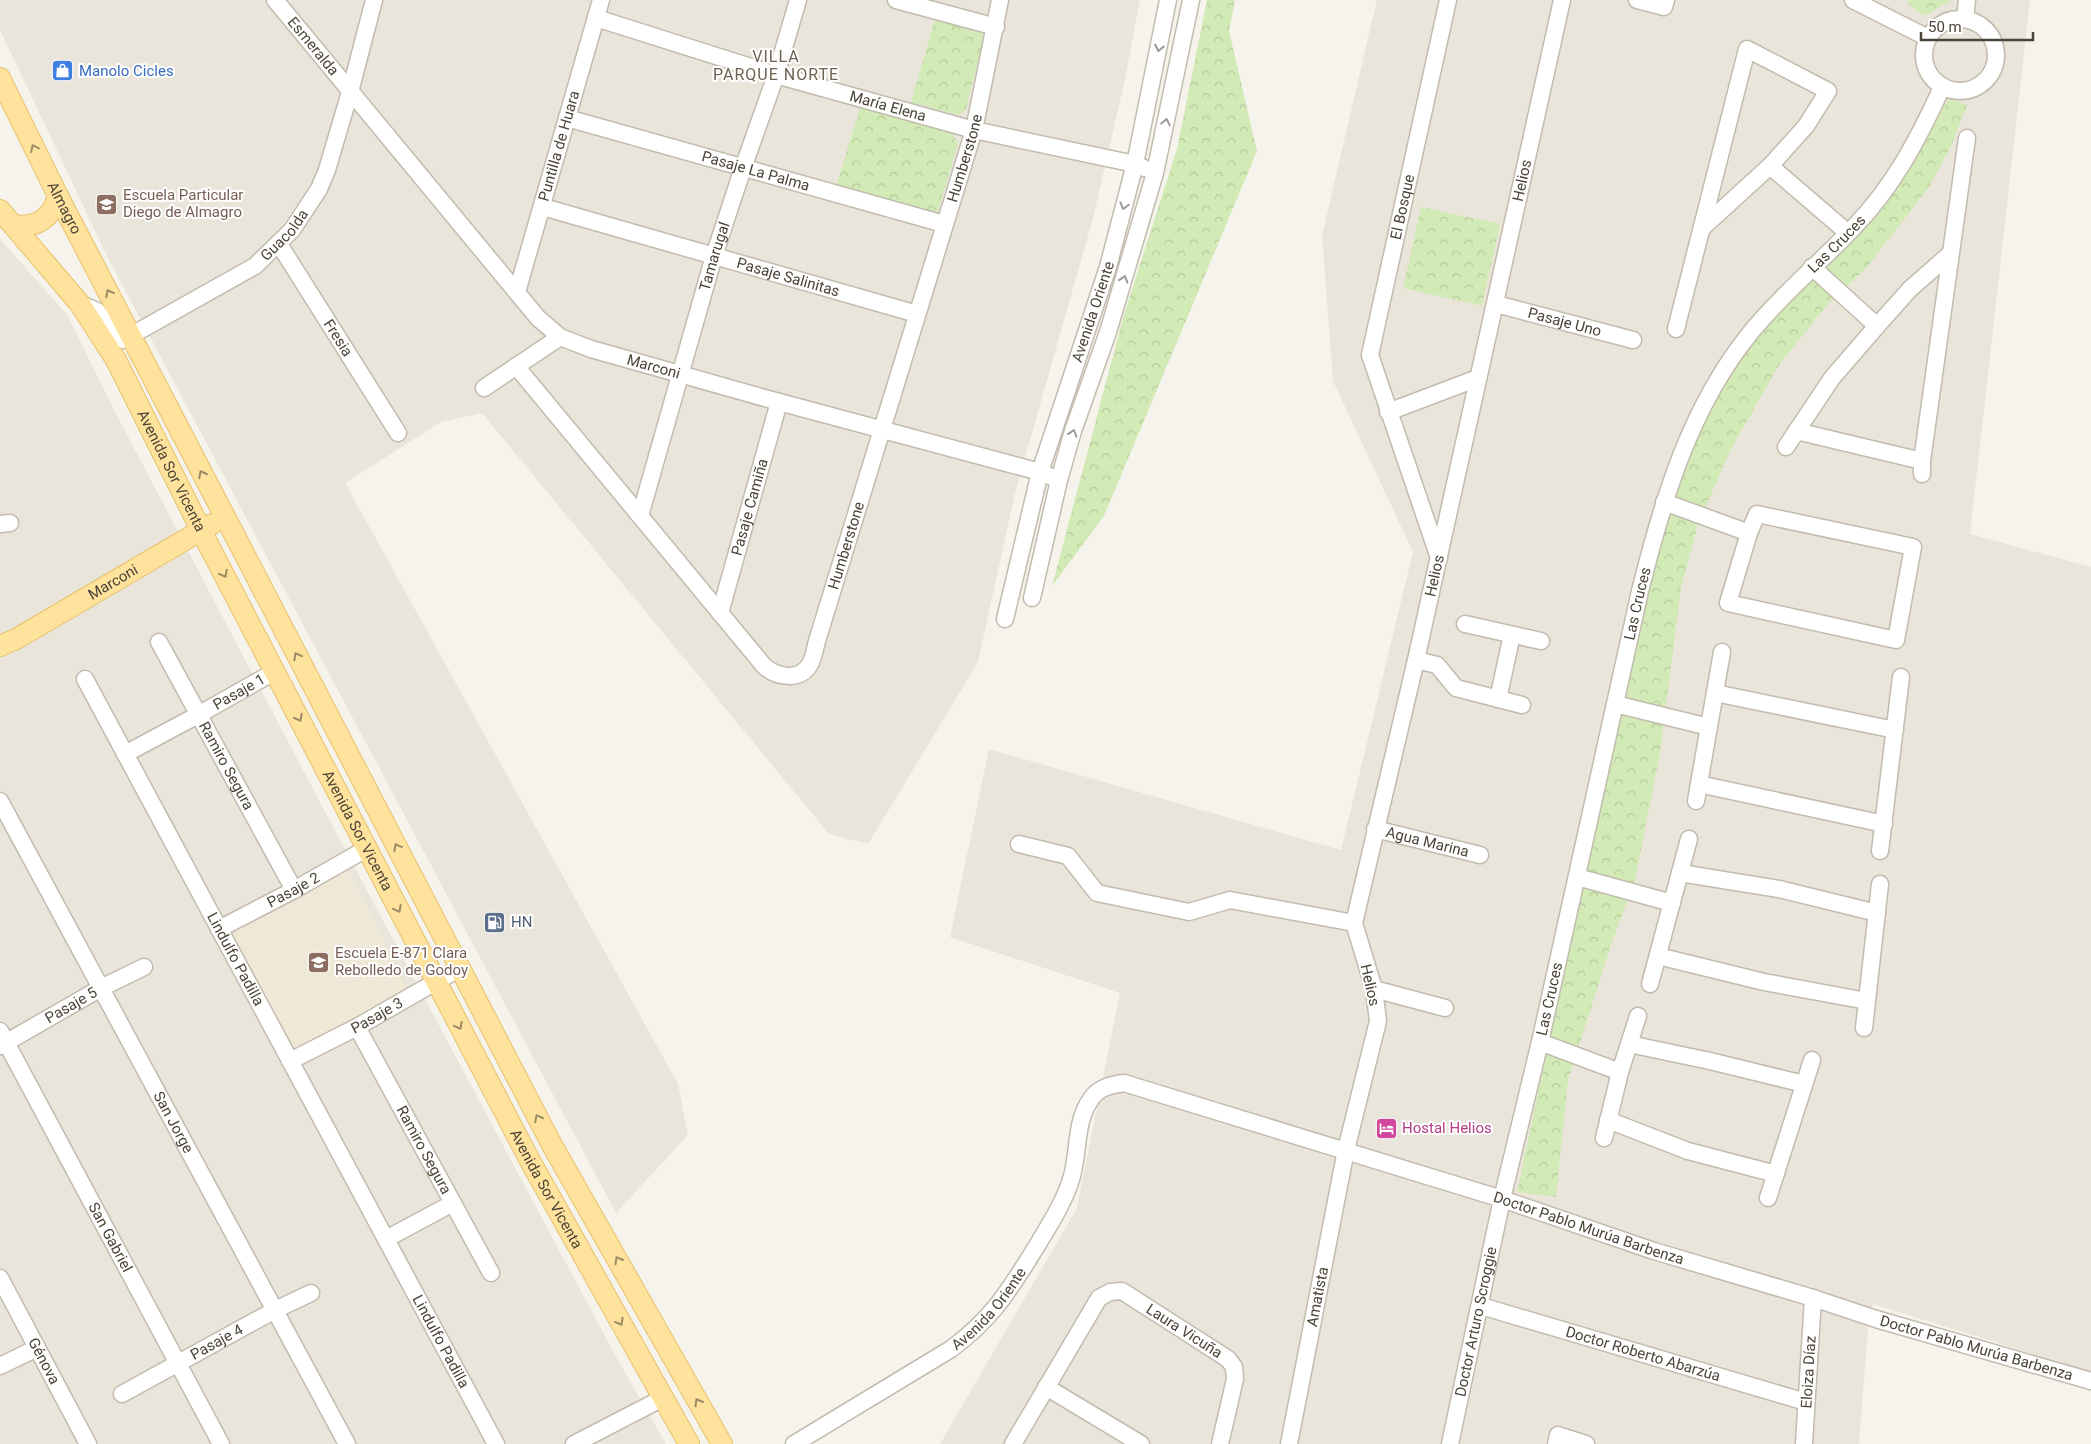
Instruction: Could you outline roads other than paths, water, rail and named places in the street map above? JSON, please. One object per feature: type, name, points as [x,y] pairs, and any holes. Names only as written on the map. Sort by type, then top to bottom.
[{"type":"main road","name":"Almagro","points":[[0,78],[58,196],[131,336]]},
{"type":"main road","points":[[13,225],[30,226],[46,219],[58,196]]},
{"type":"main road","name":"Avenida Sor Vicenta","points":[[0,210],[80,304],[116,360],[274,672],[547,1192],[689,1444]]},
{"type":"main road","points":[[35,250],[41,237],[53,229],[60,227],[75,228]]},
{"type":"main road","name":"Avenida Sor Vicenta","points":[[131,336],[552,1145],[722,1444]]},
{"type":"main road","name":"Marconi","points":[[0,646],[16,639],[225,517]]},
{"type":"street","name":"Esmeralda","points":[[275,0],[350,92]]},
{"type":"street","name":"Guacolda","points":[[131,336],[255,266],[292,230],[319,189],[350,92],[374,0]]},
{"type":"street","name":"Puntilla de Huara","points":[[517,292],[601,0]]},
{"type":"street","name":"Tamarugal","points":[[640,516],[714,256],[776,75],[798,0]]},
{"type":"street","points":[[896,0],[996,27]]},
{"type":"street","name":"Humberstone","points":[[516,366],[770,671],[776,674],[792,676],[810,665],[974,130],[1000,0]]},
{"type":"street","name":"Avenida Oriente","points":[[1005,619],[1040,472],[1108,267],[1135,164],[1168,0]]},
{"type":"street","name":"Avenida Oriente","points":[[1032,598],[1073,431],[1108,332],[1155,173],[1191,0]]},
{"type":"street","name":"El Bosque","points":[[1439,558],[1370,355],[1448,0]]},
{"type":"street","name":"Helios","points":[[1346,1150],[1378,1021],[1374,989],[1354,923],[1439,558],[1562,0]]},
{"type":"street","points":[[1637,0],[1664,7],[1666,0]]},
{"type":"street","points":[[1853,0],[1928,38]]},
{"type":"street","points":[[1964,19],[1967,0]]},
{"type":"street","name":"María Elena","points":[[596,18],[776,75],[974,130],[1135,164],[1155,173]]},
{"type":"street","points":[[1964,19],[1984,28],[1990,36],[1996,56],[1994,67],[1985,80],[1973,89],[1962,92],[1942,87],[1933,80],[1927,71],[1924,49],[1928,38],[1943,23],[1964,19]]},
{"type":"street","points":[[1676,329],[1747,49],[1828,91],[1806,126],[1770,166],[1702,228]]},
{"type":"street","name":"Las Cruces","points":[[1502,1199],[1540,1042],[1640,591],[1664,502],[1685,443],[1714,386],[1751,333],[1812,267],[1876,203],[1923,130],[1942,87]]},
{"type":"street","name":"Marconi","points":[[350,92],[538,318],[560,337],[591,350],[1040,472],[1060,480]]},
{"type":"street","name":"Pasaje La Palma","points":[[567,118],[944,224]]},
{"type":"street","points":[[1796,431],[1922,467],[1967,138]]},
{"type":"street","points":[[1770,166],[1848,233]]},
{"type":"street","name":"Pasaje Salinitas","points":[[543,207],[917,314]]},
{"type":"street","name":"Fresia","points":[[279,244],[398,433]]},
{"type":"street","points":[[1786,447],[1832,378],[1910,289],[1951,253]]},
{"type":"street","points":[[1812,267],[1877,326]]},
{"type":"street","points":[[80,304],[98,311],[120,339],[123,340],[131,336]]},
{"type":"street","name":"Pasaje Uno","points":[[1496,304],[1634,340]]},
{"type":"street","points":[[484,388],[560,337]]},
{"type":"street","points":[[1388,412],[1478,378]]},
{"type":"street","name":"Pasaje Camiña","points":[[720,613],[779,402]]},
{"type":"street","points":[[1664,502],[1749,533]]},
{"type":"street","points":[[1756,514],[1913,547],[1896,640],[1728,603],[1749,533],[1756,514]]},
{"type":"street","points":[[1465,624],[1542,642]]},
{"type":"street","points":[[1498,699],[1512,635]]},
{"type":"street","name":"Ramiro Segura","points":[[158,642],[294,890]]},
{"type":"street","points":[[1696,801],[1722,652]]},
{"type":"street","points":[[1416,660],[1437,665],[1456,688],[1522,705]]},
{"type":"street","name":"Pasaje 1","points":[[125,754],[274,672]]},
{"type":"street","points":[[1880,851],[1901,677]]},
{"type":"street","name":"Lindulfo Padilla","points":[[85,680],[496,1444]]},
{"type":"street","points":[[1715,693],[1895,730]]},
{"type":"street","points":[[1615,704],[1709,727]]},
{"type":"street","points":[[1699,784],[1884,824]]},
{"type":"street","name":"San Jorge","points":[[0,801],[347,1444]]},
{"type":"street","name":"Agua Marina","points":[[1375,829],[1480,855]]},
{"type":"street","points":[[1650,984],[1689,839]]},
{"type":"street","points":[[1019,844],[1068,856],[1097,893],[1189,912],[1230,900],[1354,923]]},
{"type":"street","name":"Pasaje 2","points":[[219,929],[294,890],[366,849]]},
{"type":"street","points":[[1680,873],[1778,889],[1877,913]]},
{"type":"street","points":[[1577,877],[1672,903]]},
{"type":"street","points":[[1864,1028],[1880,884]]},
{"type":"street","points":[[1658,956],[1764,982],[1867,1001]]},
{"type":"street","name":"Pasaje 5","points":[[2,1040],[144,967]]},
{"type":"street","name":"Pasaje 3","points":[[290,1061],[357,1027],[460,968]]},
{"type":"street","points":[[1374,989],[1445,1008]]},
{"type":"street","points":[[1604,1138],[1620,1072],[1638,1016]]},
{"type":"street","name":"Ramiro Segura","points":[[357,1027],[491,1273]]},
{"type":"street","name":"San Gabriel","points":[[2,1040],[221,1444]]},
{"type":"street","points":[[1540,1042],[1620,1072]]},
{"type":"street","points":[[1629,1044],[1804,1084]]},
{"type":"street","points":[[1768,1198],[1812,1060]]},
{"type":"street","name":"Doctor Pablo Murúa Barbenza","points":[[1091,1097],[1100,1090],[1124,1083],[1502,1199],[1654,1251],[1813,1298],[1876,1319],[2091,1381]]},
{"type":"street","name":"Avenida Oriente","points":[[794,1444],[951,1349],[967,1338],[995,1311],[1057,1213],[1066,1194],[1076,1163],[1081,1121],[1091,1097]]},
{"type":"street","points":[[1608,1120],[1688,1150],[1776,1174]]},
{"type":"street","name":"Amatista","points":[[1289,1444],[1346,1150]]},
{"type":"street","name":"Doctor Arturo Scroggie","points":[[1450,1444],[1481,1306],[1502,1199]]},
{"type":"street","points":[[386,1239],[453,1203]]},
{"type":"street","name":"Génova","points":[[0,1278],[88,1444]]},
{"type":"street","name":"Laura Vicuña","points":[[1046,1387],[1099,1298],[1110,1292],[1122,1291],[1228,1359],[1234,1367],[1235,1379],[1220,1444]]},
{"type":"street","name":"Pasaje 4","points":[[122,1394],[275,1310],[311,1293]]},
{"type":"street","name":"Eloiza Díaz","points":[[1804,1444],[1813,1298]]},
{"type":"street","name":"Doctor Roberto Abarzúa","points":[[1481,1306],[1806,1402]]},
{"type":"street","points":[[0,1366],[37,1348]]},
{"type":"street","points":[[1013,1444],[1046,1387],[1141,1444]]},
{"type":"street","points":[[574,1444],[663,1398]]},
{"type":"street","points":[[1556,1444],[1558,1435],[1586,1444]]},
{"type":"place","name":"Manolo Cicles","points":[[63,71]]},
{"type":"place","name":"Escuela Particular Diego de Almagro","points":[[107,204]]},
{"type":"place","name":"HN","points":[[495,922]]},
{"type":"place","name":"Escuela E-871 Clara Rebolledo de Godoy","points":[[319,962]]},
{"type":"place","name":"Hostal Helios","points":[[1386,1128]]},
{"type":"district","name":"VILLA PARQUE NORTE","points":[[776,65]]}]
